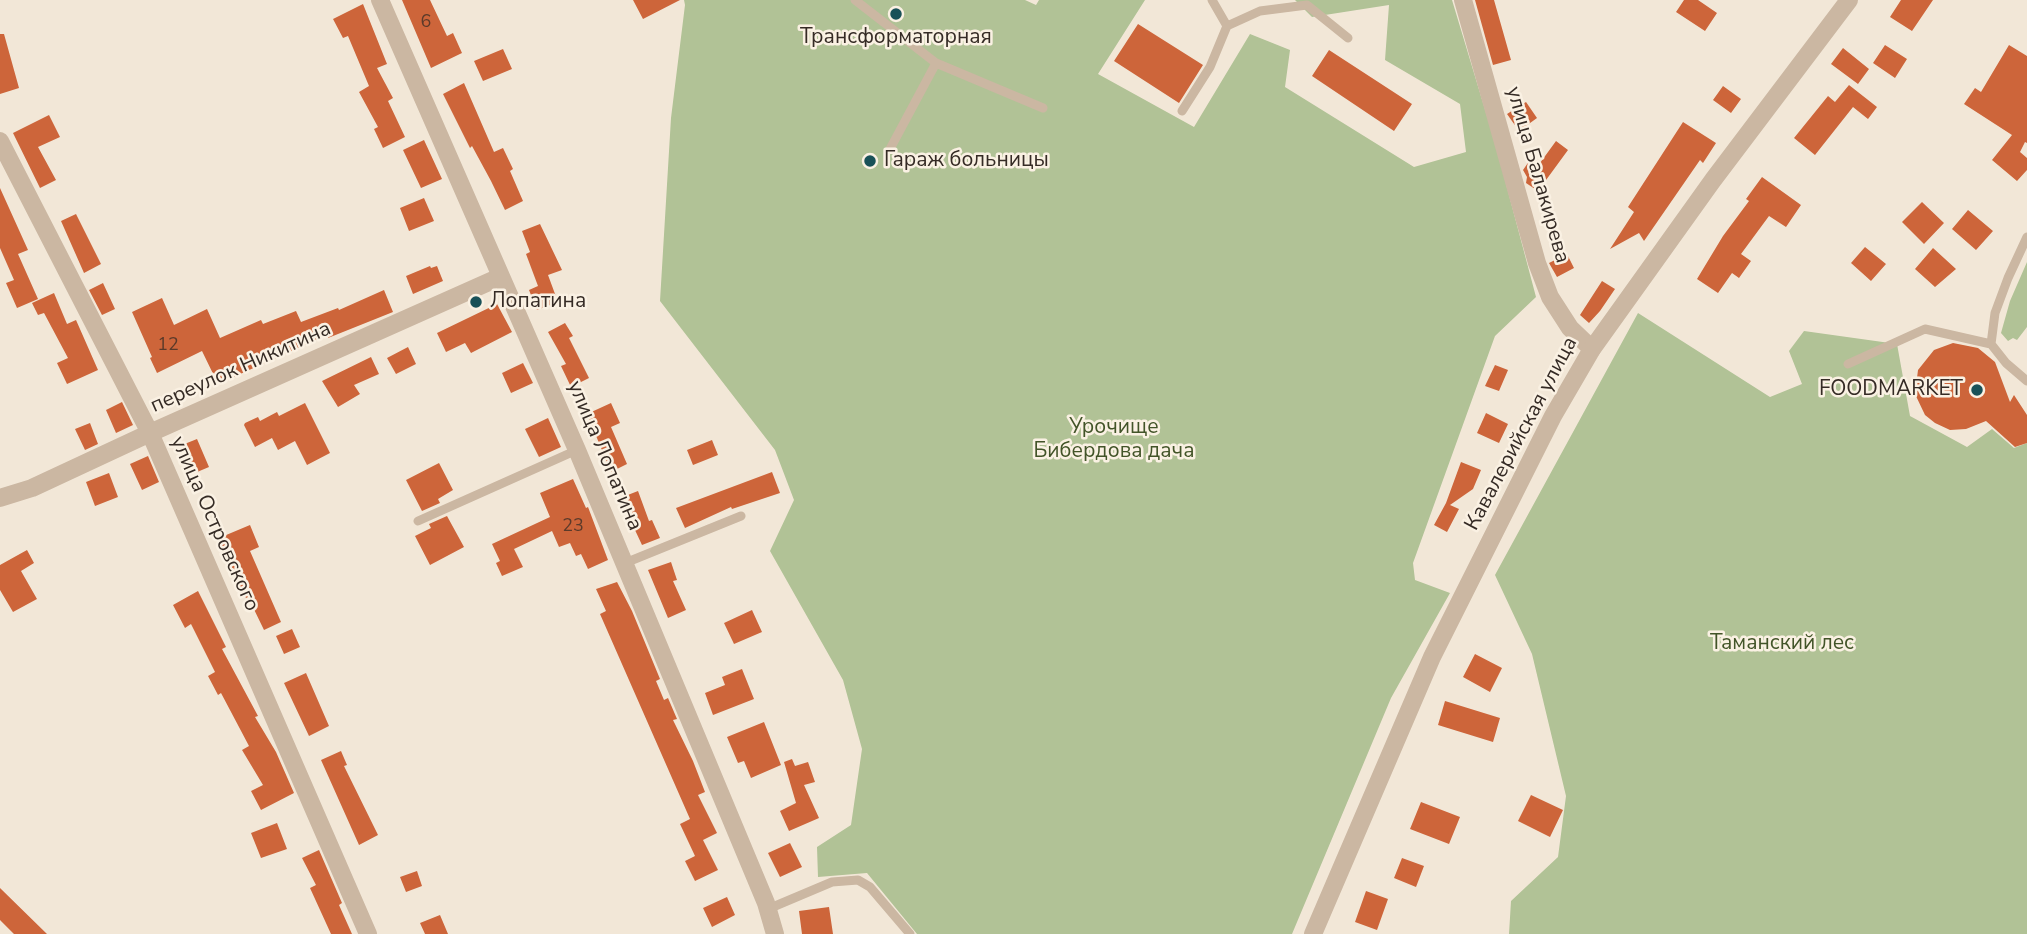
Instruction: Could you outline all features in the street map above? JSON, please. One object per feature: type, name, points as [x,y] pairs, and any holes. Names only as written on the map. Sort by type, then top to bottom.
[{"type":"street","name":"улица Лопатина","points":[[380,0],[625,563],[768,908],[775,934]]},
{"type":"street","name":"улица Балакирева","points":[[1463,0],[1537,263],[1550,297],[1570,328],[1592,349]]},
{"type":"street","name":"Кавалерийская улица","points":[[1313,934],[1432,657],[1547,427],[1592,349],[1713,180],[1849,0]]},
{"type":"street","name":"улица Островского","points":[[0,141],[150,433],[369,934]]},
{"type":"street","name":"переулок Никитина","points":[[0,498],[32,488],[500,277]]},
{"type":"lane","points":[[855,0],[936,63],[1043,108]]},
{"type":"lane","points":[[1212,0],[1227,26]]},
{"type":"lane","points":[[1182,111],[1210,67],[1227,26],[1260,11],[1307,5],[1348,38]]},
{"type":"lane","points":[[890,149],[936,63]]},
{"type":"lane","points":[[1990,344],[1995,313],[2027,237]]},
{"type":"lane","points":[[1848,364],[1924,329],[1990,344],[2006,363],[2027,381]]},
{"type":"lane","points":[[418,521],[577,450]]},
{"type":"lane","points":[[625,563],[741,516]]},
{"type":"lane","points":[[768,908],[832,882],[858,880],[870,887],[910,934]]},
{"type":"green space","name":"Урочище Бибердова дача","points":[[684,0],[1025,0],[1036,5],[1039,0],[1145,0],[1098,74],[1194,127],[1250,34],[1290,50],[1285,87],[1414,167],[1466,152],[1460,104],[1385,60],[1389,5],[1312,17],[1295,0],[1452,0],[1496,146],[1536,297],[1495,336],[1413,563],[1415,580],[1450,593],[1391,698],[1292,934],[917,934],[867,873],[818,877],[817,847],[851,825],[862,749],[843,680],[770,551],[794,500],[775,450],[660,301],[671,118]]},
{"type":"green space","points":[[2027,262],[2027,327],[2017,340],[2013,338],[2008,341],[2001,333],[2010,301]]},
{"type":"green space","name":"Таманский лес","points":[[1638,313],[1770,397],[1802,384],[1789,351],[1804,331],[1897,344],[1910,416],[1967,447],[1992,429],[2014,448],[2027,443],[2027,934],[1509,934],[1511,901],[1558,857],[1566,796],[1532,654],[1495,575]]},
{"type":"building","points":[[402,0],[430,0],[447,36],[453,33],[462,53],[431,68]]},
{"type":"building","points":[[633,0],[680,0],[643,19]]},
{"type":"building","points":[[1475,0],[1494,0],[1511,60],[1493,65]]},
{"type":"building","points":[[1684,0],[1698,0],[1717,13],[1705,31],[1676,12]]},
{"type":"building","points":[[1901,0],[1933,0],[1912,31],[1890,17]]},
{"type":"building","points":[[363,4],[387,64],[377,68],[393,98],[388,101],[405,137],[383,148],[374,129],[378,127],[359,92],[369,86],[348,36],[343,38],[333,19]]},
{"type":"building","points":[[1138,24],[1203,65],[1179,103],[1114,61]]},
{"type":"building","points":[[0,34],[4,34],[19,88],[0,94]]},
{"type":"building","points":[[1885,45],[1907,59],[1895,78],[1873,63]]},
{"type":"building","points":[[2009,45],[2027,56],[2027,143],[2025,142],[2020,152],[2027,158],[2027,170],[2017,181],[1992,160],[2012,135],[1964,104],[1975,88],[1981,92]]},
{"type":"building","points":[[1843,48],[1869,69],[1858,84],[1831,64]]},
{"type":"building","points":[[503,49],[512,69],[483,81],[474,61]]},
{"type":"building","points":[[1329,50],[1412,104],[1394,131],[1312,76]]},
{"type":"building","points":[[464,83],[494,152],[503,148],[513,169],[510,171],[523,201],[505,210],[443,94]]},
{"type":"building","points":[[1849,85],[1877,107],[1868,119],[1853,107],[1815,155],[1794,138],[1828,96],[1835,102]]},
{"type":"building","points":[[1723,86],[1741,99],[1731,113],[1713,100]]},
{"type":"building","points":[[1526,102],[1537,118],[1519,131],[1507,114]]},
{"type":"building","points":[[49,115],[60,137],[38,147],[56,180],[40,188],[13,133]]},
{"type":"building","points":[[1683,122],[1716,143],[1703,163],[1700,160],[1644,241],[1639,233],[1610,249],[1634,212],[1628,207]]},
{"type":"building","points":[[424,140],[442,179],[421,188],[403,150]]},
{"type":"building","points":[[1556,141],[1568,150],[1538,191],[1526,183],[1527,177],[1523,170],[1532,157],[1540,163]]},
{"type":"building","points":[[1762,177],[1801,205],[1786,227],[1769,216],[1741,254],[1751,261],[1739,278],[1732,273],[1718,293],[1697,279]]},
{"type":"building","points":[[0,188],[28,250],[18,254],[38,299],[17,308],[6,283],[14,280],[0,248]]},
{"type":"building","points":[[424,198],[434,221],[409,231],[400,208]]},
{"type":"building","points":[[1922,202],[1944,223],[1924,244],[1902,222]]},
{"type":"building","points":[[1968,210],[1993,231],[1976,250],[1952,229]]},
{"type":"building","points":[[76,214],[101,264],[84,273],[61,221]]},
{"type":"building","points":[[540,224],[562,270],[548,275],[558,302],[537,310],[529,290],[538,286],[526,254],[530,252],[522,231]]},
{"type":"building","points":[[1865,247],[1886,264],[1871,281],[1851,263]]},
{"type":"building","points":[[1933,248],[1956,269],[1935,287],[1915,269]]},
{"type":"building","points":[[1567,254],[1574,268],[1557,277],[1549,263]]},
{"type":"building","points":[[430,266],[437,266],[443,281],[413,294],[406,276]]},
{"type":"building","points":[[1602,281],[1615,289],[1589,323],[1580,315]]},
{"type":"building","points":[[103,283],[115,309],[102,315],[89,290]]},
{"type":"building","points":[[384,290],[393,312],[328,338],[327,335],[218,384],[202,351],[157,373],[132,312],[162,298],[174,325],[207,309],[220,338],[261,320],[263,324],[296,311],[301,322],[338,308],[339,310]]},
{"type":"building","points":[[54,293],[67,324],[76,320],[98,370],[67,384],[57,363],[68,358],[44,313],[38,315],[32,303]]},
{"type":"building","points":[[497,304],[512,332],[471,353],[465,343],[446,352],[437,333]]},
{"type":"building","points":[[565,323],[573,336],[569,338],[589,378],[571,387],[561,366],[566,364],[548,332]]},
{"type":"building","points":[[1953,343],[1978,348],[1995,362],[2010,402],[2014,395],[2027,415],[2027,443],[2015,447],[1986,421],[1966,429],[1950,430],[1925,415],[1915,394],[1918,370],[1934,350]]},
{"type":"building","points":[[408,347],[416,364],[396,374],[387,358]]},
{"type":"building","points":[[371,357],[379,374],[354,385],[360,394],[338,407],[322,381]]},
{"type":"building","points":[[523,363],[533,383],[511,393],[502,373]]},
{"type":"building","points":[[1495,365],[1508,370],[1499,391],[1485,386]]},
{"type":"building","points":[[122,402],[133,425],[116,433],[106,410]]},
{"type":"building","points":[[305,403],[330,453],[307,465],[295,441],[278,450],[272,438],[255,447],[245,423],[258,417],[260,421],[277,412],[279,416]]},
{"type":"building","points":[[611,403],[620,423],[611,427],[627,464],[611,472],[587,414]]},
{"type":"building","points":[[1486,413],[1508,424],[1499,443],[1477,433]]},
{"type":"building","points":[[548,418],[561,447],[539,457],[525,429]]},
{"type":"building","points":[[90,423],[98,444],[85,450],[75,429]]},
{"type":"building","points":[[197,439],[209,467],[190,475],[177,447]]},
{"type":"building","points":[[712,440],[718,455],[693,465],[687,450]]},
{"type":"building","points":[[148,456],[159,482],[142,490],[130,464]]},
{"type":"building","points":[[1461,462],[1481,470],[1473,489],[1450,505],[1459,509],[1447,532],[1434,525],[1446,503]]},
{"type":"building","points":[[439,463],[453,490],[438,499],[440,503],[422,511],[406,480]]},
{"type":"building","points":[[772,472],[780,493],[732,509],[731,507],[685,528],[676,508]]},
{"type":"building","points":[[109,473],[118,497],[95,506],[86,482]]},
{"type":"building","points":[[573,479],[586,508],[588,507],[608,560],[588,569],[581,554],[576,556],[570,543],[559,547],[552,531],[514,549],[523,567],[502,576],[496,563],[500,561],[492,544],[550,517],[540,493]]},
{"type":"building","points":[[638,491],[649,521],[652,520],[660,538],[642,545],[620,498]]},
{"type":"building","points":[[447,516],[464,547],[430,565],[415,536],[431,528],[429,524]]},
{"type":"building","points":[[250,525],[259,547],[250,551],[281,622],[264,630],[239,584],[219,538]]},
{"type":"building","points":[[27,550],[34,563],[21,571],[37,599],[13,612],[0,590],[0,565]]},
{"type":"building","points":[[671,562],[677,580],[673,581],[686,610],[668,618],[648,570]]},
{"type":"building","points":[[617,582],[660,679],[656,681],[664,700],[668,698],[677,719],[673,720],[705,792],[698,795],[717,833],[703,840],[718,870],[695,881],[685,861],[695,856],[680,824],[690,819],[600,614],[606,611],[596,589]]},
{"type":"building","points":[[198,591],[226,647],[222,649],[258,716],[255,717],[276,752],[294,793],[261,810],[251,791],[263,785],[242,750],[249,746],[221,693],[218,695],[208,676],[215,672],[191,624],[185,628],[173,605]]},
{"type":"building","points":[[752,610],[762,632],[734,644],[724,623]]},
{"type":"building","points":[[292,629],[300,647],[284,654],[276,636]]},
{"type":"building","points":[[1475,654],[1502,668],[1490,692],[1463,677]]},
{"type":"building","points":[[742,669],[754,699],[713,715],[705,693],[725,685],[722,677]]},
{"type":"building","points":[[306,673],[329,726],[309,736],[284,683]]},
{"type":"building","points":[[1445,701],[1500,718],[1493,742],[1438,725]]},
{"type":"building","points":[[764,722],[781,765],[751,778],[744,761],[738,763],[727,737]]},
{"type":"building","points":[[341,751],[347,765],[344,766],[378,835],[359,845],[321,760]]},
{"type":"building","points":[[792,759],[795,766],[808,762],[815,782],[804,785],[819,818],[789,831],[780,811],[796,803],[784,762]]},
{"type":"building","points":[[1531,795],[1563,810],[1550,837],[1518,821]]},
{"type":"building","points":[[1421,802],[1460,817],[1449,844],[1410,829]]},
{"type":"building","points":[[277,823],[287,849],[261,858],[251,833]]},
{"type":"building","points":[[790,843],[802,867],[780,877],[768,853]]},
{"type":"building","points":[[319,850],[352,934],[331,934],[310,888],[316,885],[302,858]]},
{"type":"building","points":[[1402,858],[1424,866],[1416,887],[1394,878]]},
{"type":"building","points":[[417,871],[422,886],[406,892],[400,877]]},
{"type":"building","points":[[0,888],[47,934],[14,934],[0,920]]},
{"type":"building","points":[[1366,891],[1388,899],[1377,930],[1355,922]]},
{"type":"building","points":[[727,897],[735,915],[712,927],[703,908]]},
{"type":"building","points":[[829,907],[833,934],[802,934],[799,911]]},
{"type":"building","points":[[440,915],[448,934],[425,934],[420,923]]},
{"type":"place","name":"Трансформаторная","points":[[896,14]]},
{"type":"place","name":"Гараж больницы","points":[[870,161]]},
{"type":"place","name":"Лопатина","points":[[476,302]]},
{"type":"place","name":"FOODMARKET","points":[[1977,390]]}]
